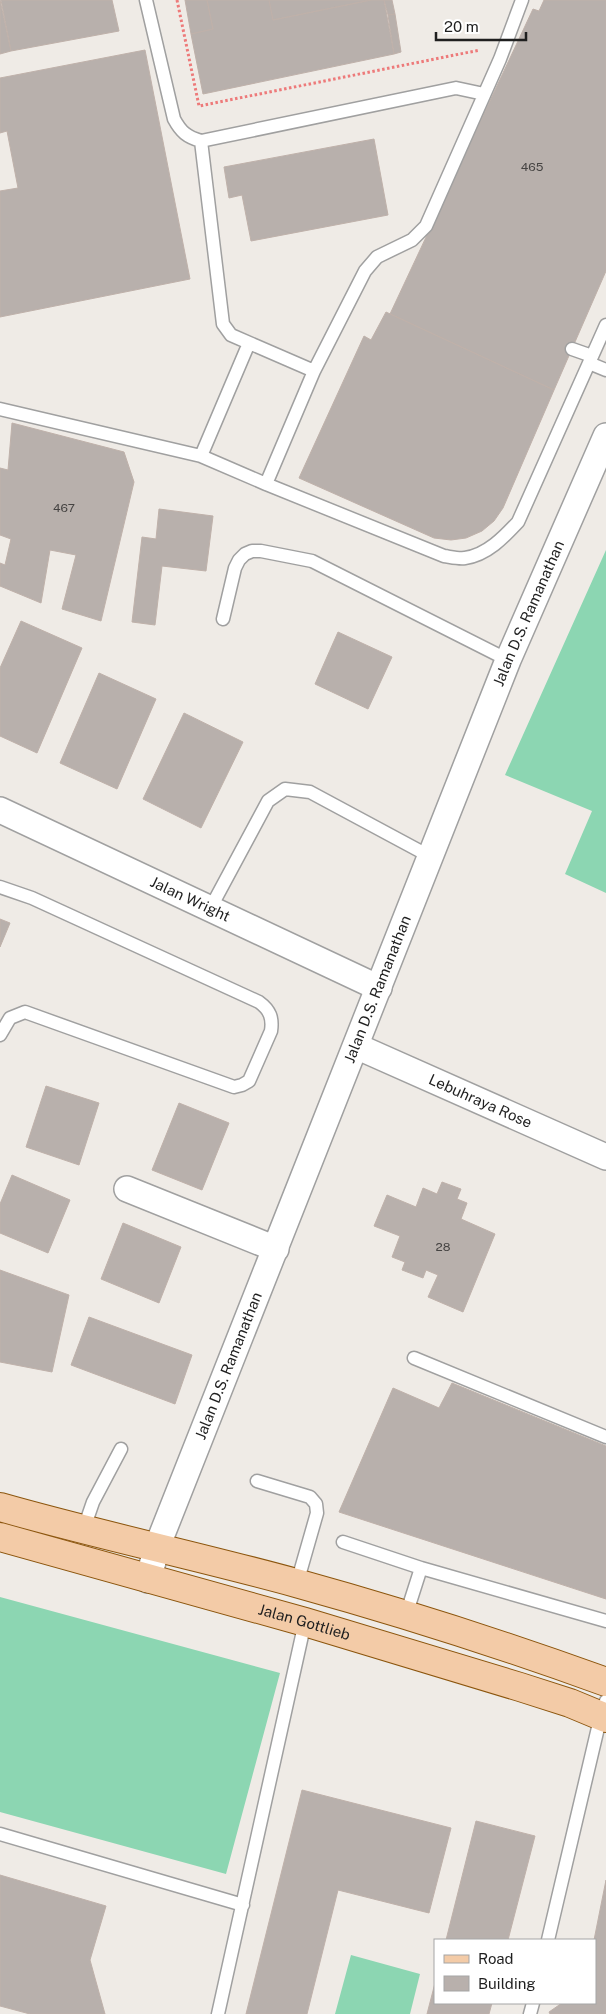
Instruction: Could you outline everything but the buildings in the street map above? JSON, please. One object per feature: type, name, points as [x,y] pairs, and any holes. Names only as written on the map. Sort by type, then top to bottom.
[{"type":"main road","points":[[0,1507],[83,1531],[157,1547],[297,1583],[406,1615],[606,1682]]},
{"type":"main road","name":"Jalan Gottlieb","points":[[0,1537],[148,1580],[305,1622],[528,1690],[604,1711]]},
{"type":"street","name":"Jalan D.S. Ramanathan","points":[[148,1580],[157,1547],[508,660],[606,436]]},
{"type":"street","name":"Jalan Wright","points":[[0,810],[379,988]]},
{"type":"street","name":"Lebuhraya Rose","points":[[356,1046],[606,1157]]},
{"type":"street","points":[[127,1189],[276,1249]]},
{"type":"lane","points":[[146,0],[174,119],[180,131],[190,138],[201,141],[456,88],[484,94]]},
{"type":"lane","points":[[266,484],[314,371],[365,270],[377,257],[412,240],[426,226],[500,59],[522,0]]},
{"type":"lane","points":[[201,141],[223,324],[231,334],[314,371]]},
{"type":"lane","points":[[0,409],[201,456],[444,556],[465,558],[485,550],[502,539],[518,522],[606,325]]},
{"type":"lane","points":[[201,456],[249,343]]},
{"type":"lane","points":[[572,349],[592,355],[606,370]]},
{"type":"lane","points":[[223,619],[235,568],[239,560],[245,554],[261,551],[312,561],[508,660]]},
{"type":"lane","points":[[210,909],[268,801],[285,789],[310,792],[431,857]]},
{"type":"lane","points":[[0,887],[32,898],[259,1002],[266,1008],[272,1023],[271,1031],[249,1080],[242,1085],[234,1087],[24,1012],[10,1018],[0,1035]]},
{"type":"lane","points":[[414,1358],[606,1437]]},
{"type":"lane","points":[[83,1531],[93,1502],[121,1449]]},
{"type":"lane","points":[[257,1480],[310,1497],[316,1504],[317,1513],[297,1583]]},
{"type":"lane","points":[[343,1542],[421,1568],[606,1621]]},
{"type":"lane","points":[[406,1615],[421,1568]]},
{"type":"lane","points":[[218,2014],[305,1622]]},
{"type":"lane","points":[[548,1939],[604,1711]]},
{"type":"lane","points":[[0,1834],[243,1905]]},
{"type":"path","points":[[177,0],[199,106],[479,49],[500,59]]},
{"type":"green space","points":[[606,550],[606,893],[565,874],[592,811],[505,775]]},
{"type":"green space","points":[[0,1597],[280,1673],[226,1874],[0,1812]]},
{"type":"green space","points":[[351,1955],[420,1974],[410,2014],[335,2014]]}]
